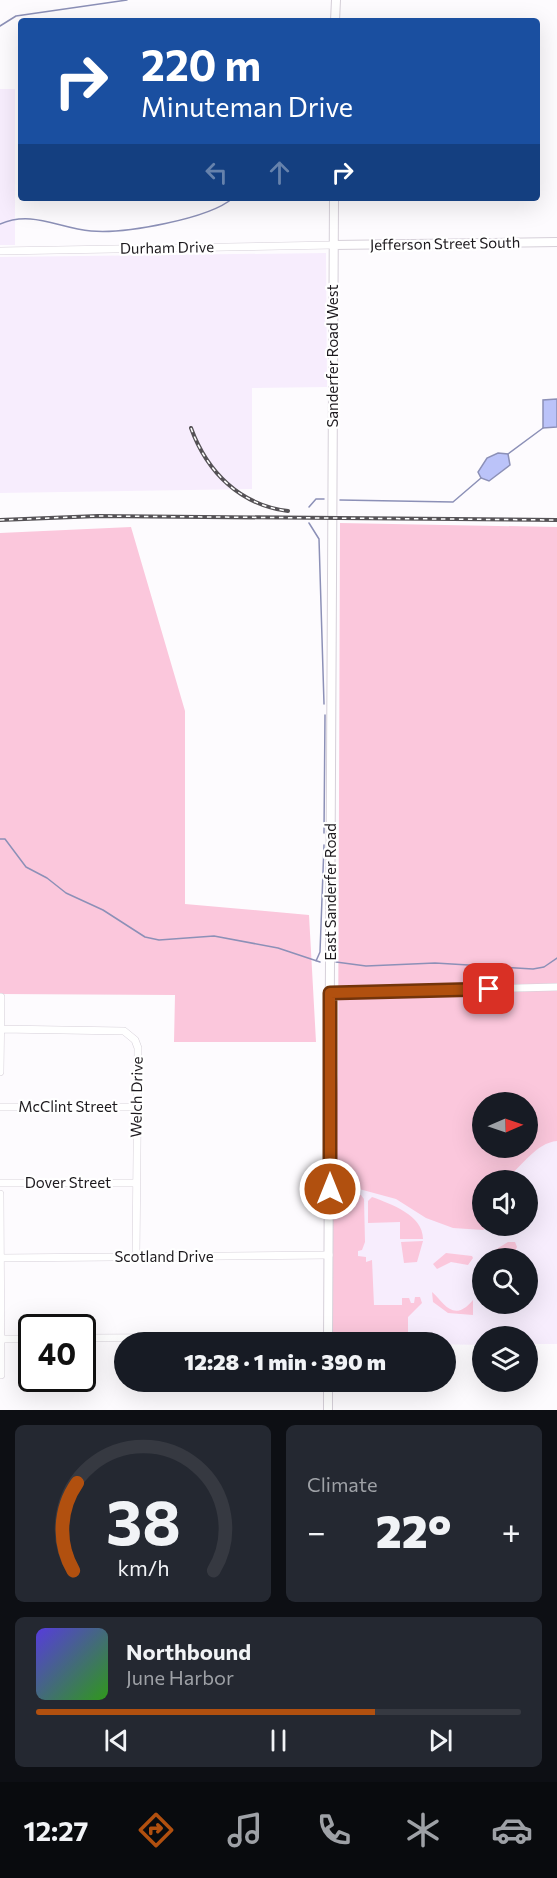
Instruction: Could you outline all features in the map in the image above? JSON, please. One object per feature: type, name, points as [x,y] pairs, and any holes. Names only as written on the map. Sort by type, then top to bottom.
[{"type":"street","points":[[335,18],[336,0]]},
{"type":"street","name":"Sanderfer Road West","points":[[332,514],[334,201]]},
{"type":"street","name":"Jefferson Street South","points":[[333,245],[557,242]]},
{"type":"street","name":"Durham Drive","points":[[0,251],[333,245]]},
{"type":"street","name":"East Sanderfer Road","points":[[328,1332],[332,514]]},
{"type":"street","points":[[330,993],[557,987]]},
{"type":"street","points":[[0,1072],[1,998]]},
{"type":"street","name":"Welch Drive","points":[[1,1029],[124,1031],[135,1040],[138,1048],[136,1256]]},
{"type":"street","name":"McClint Street","points":[[0,1107],[136,1107]]},
{"type":"street","name":"Dover Street","points":[[0,1183],[136,1183]]},
{"type":"street","points":[[0,1194],[1,1375]]},
{"type":"street","name":"Scotland Drive","points":[[1,1258],[329,1255]]},
{"type":"street","points":[[96,1338],[114,1338]]},
{"type":"street","points":[[1,1339],[18,1339]]},
{"type":"street","points":[[328,1392],[328,1410]]},
{"type":"shaded area","points":[[0,89],[15,89],[15,245],[0,245]]},
{"type":"shaded area","points":[[326,253],[327,387],[252,388],[252,489],[0,493],[0,257]]},
{"type":"shaded area","points":[[340,523],[557,527],[557,1141],[538,1149],[538,1092],[472,1092],[472,1158],[528,1158],[516,1170],[472,1170],[472,1229],[453,1228],[426,1218],[396,1199],[348,1186],[333,1173],[338,1074]]},
{"type":"shaded area","points":[[131,527],[185,711],[185,904],[309,915],[316,1042],[174,1042],[175,995],[0,994],[0,533]]},
{"type":"shaded area","points":[[557,1073],[557,1344],[538,1344],[538,1326],[472,1326],[472,1345],[456,1344],[456,1332],[331,1332],[331,1201],[338,1074]]},
{"type":"shaded area","points":[[344,1193],[361,1195],[364,1199],[365,1242],[362,1250],[358,1251],[358,1256],[366,1257],[366,1262],[372,1260],[374,1305],[402,1305],[402,1298],[409,1298],[411,1303],[414,1303],[415,1297],[420,1297],[422,1303],[408,1317],[408,1332],[331,1332],[332,1202]]},
{"type":"shaded area","points":[[372,1197],[412,1217],[422,1231],[423,1239],[400,1239],[400,1222],[368,1223],[368,1201]]},
{"type":"shaded area","points":[[423,1241],[417,1262],[404,1263],[401,1242]]},
{"type":"shaded area","points":[[508,1242],[515,1242],[517,1247],[517,1248],[498,1248]]},
{"type":"shaded area","points":[[446,1253],[472,1256],[468,1265],[451,1262],[437,1269],[433,1264]]},
{"type":"shaded area","points":[[432,1292],[454,1311],[466,1307],[472,1301],[473,1315],[448,1313],[433,1302]]},
{"type":"water","points":[[557,399],[557,427],[543,428],[543,400]]},
{"type":"water","points":[[498,453],[508,454],[510,465],[489,481],[481,478],[478,472],[487,458]]},
{"type":"waterway","points":[[0,26],[16,16],[127,0]]},
{"type":"waterway","points":[[0,224],[12,220],[34,219],[91,231],[124,230],[165,224],[205,212],[228,201]]},
{"type":"waterway","points":[[508,454],[543,428]]},
{"type":"waterway","points":[[340,500],[453,502],[481,478]]},
{"type":"waterway","points":[[309,507],[316,499],[324,499]]},
{"type":"waterway","points":[[309,523],[319,539],[324,704]]},
{"type":"waterway","points":[[324,833],[325,715]]},
{"type":"waterway","points":[[0,839],[5,839],[26,867],[47,878],[66,893],[103,910],[145,937],[159,940],[214,936],[278,948],[320,962]]},
{"type":"waterway","points":[[316,961],[320,952],[324,845]]},
{"type":"waterway","points":[[336,962],[366,966],[435,963],[533,969],[544,967],[557,958]]},
{"type":"railway","points":[[191,428],[206,459],[228,484],[255,502],[288,511]]},
{"type":"railway","points":[[0,520],[98,516],[557,520]]},
{"type":"route","points":[[330,1189],[330,993],[489,989]]}]
